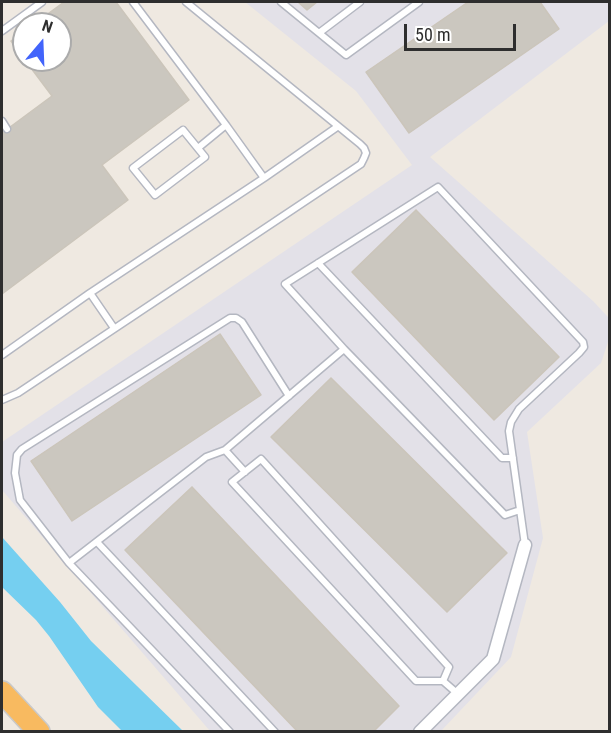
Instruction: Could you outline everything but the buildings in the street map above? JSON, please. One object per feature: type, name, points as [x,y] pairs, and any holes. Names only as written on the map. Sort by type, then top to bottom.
[{"type":"highway","points":[[2,692],[39,732]]},
{"type":"street","points":[[420,732],[493,659],[525,545]]},
{"type":"lane","points":[[2,31],[42,2]]},
{"type":"lane","points":[[133,2],[264,178]]},
{"type":"lane","points":[[2,400],[18,393],[361,164],[366,153],[364,148],[186,2]]},
{"type":"lane","points":[[281,2],[346,55],[419,2]]},
{"type":"lane","points":[[319,33],[360,2]]},
{"type":"lane","points":[[2,121],[7,129]]},
{"type":"lane","points":[[198,148],[226,125]]},
{"type":"lane","points":[[2,355],[337,127]]},
{"type":"lane","points":[[183,130],[198,148],[205,157],[155,195],[133,168],[183,130]]},
{"type":"lane","points":[[520,510],[505,515],[344,349],[285,284],[438,187],[583,342],[584,348],[515,414],[509,431],[525,545]]},
{"type":"lane","points":[[318,263],[502,458],[513,458]]},
{"type":"lane","points":[[90,294],[114,328]]},
{"type":"lane","points":[[230,732],[69,563],[20,500],[15,473],[17,455],[230,318],[236,318],[242,322],[289,396]]},
{"type":"lane","points":[[69,563],[206,457],[225,450],[344,349]]},
{"type":"lane","points":[[225,450],[245,472]]},
{"type":"lane","points":[[443,681],[449,667],[261,459],[232,482],[416,681],[443,681],[458,694]]},
{"type":"lane","points":[[97,542],[275,732]]},
{"type":"shaded area","points":[[245,2],[609,2],[609,21],[430,157],[593,301],[608,317],[608,342],[601,363],[527,432],[543,538],[511,657],[441,731],[210,731],[2,490],[2,442],[412,165],[356,91]]},
{"type":"water","points":[[2,537],[60,602],[91,641],[183,731],[122,731],[98,707],[49,636],[2,587]]}]
